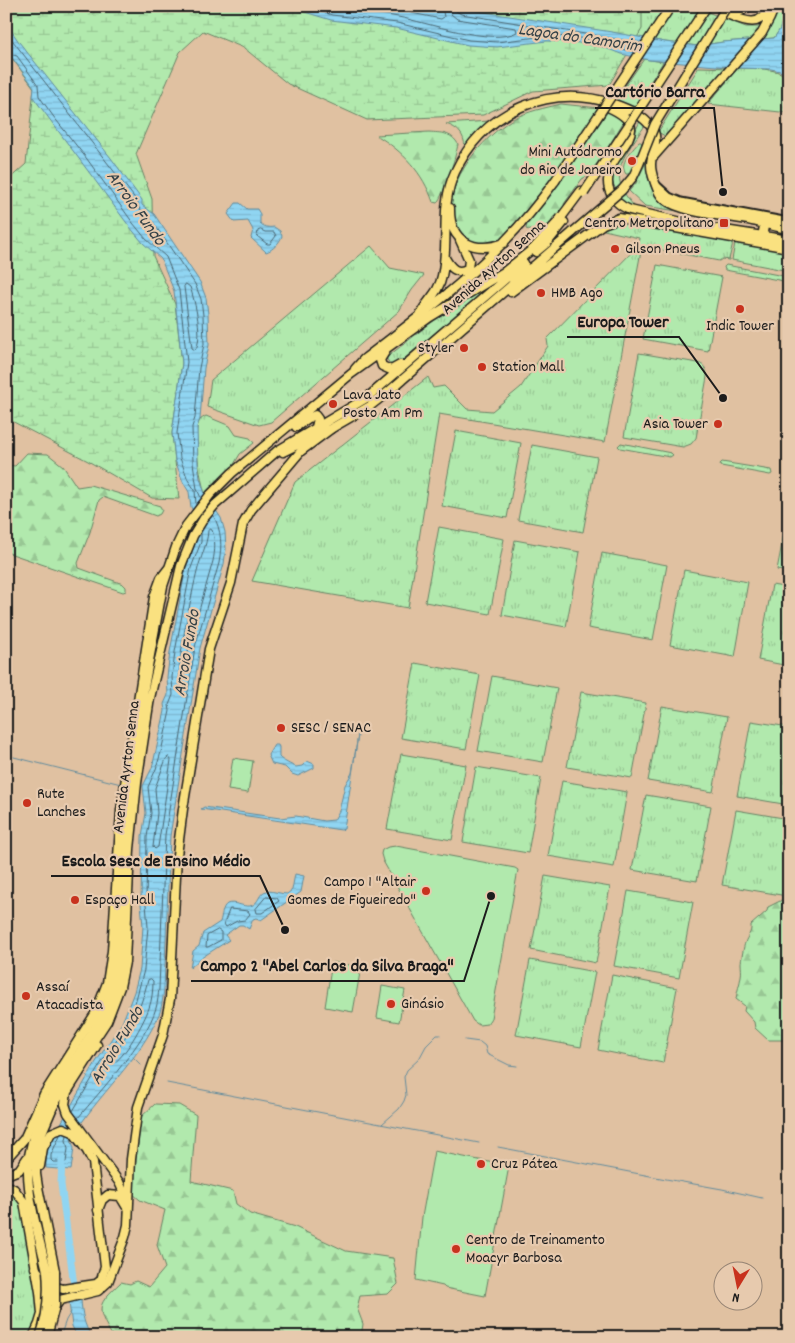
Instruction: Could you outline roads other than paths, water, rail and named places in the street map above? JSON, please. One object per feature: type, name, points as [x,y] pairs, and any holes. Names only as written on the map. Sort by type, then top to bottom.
[{"type":"highway","name":"Avenida Ayrton Senna","points":[[351,374],[364,359],[472,273],[504,243],[538,204],[671,6]]},
{"type":"highway","name":"Avenida Ayrton Senna","points":[[47,1337],[54,1315],[56,1283],[36,1174],[36,1153],[38,1142],[57,1099],[100,1032],[113,1007],[120,987],[125,962],[131,842],[137,783],[150,698],[164,631],[185,552],[204,518],[215,504],[235,486],[277,451],[368,397],[547,243],[557,232],[701,6]]},
{"type":"highway","name":"Avenida Ayrton Senna","points":[[41,1337],[47,1314],[47,1271],[28,1179],[30,1149],[48,1101],[102,1015],[109,997],[118,957],[129,787],[158,604],[176,547],[191,519],[215,489],[280,433],[351,374],[423,322],[504,272],[524,257],[550,231],[582,192],[707,6]]},
{"type":"highway","points":[[725,9],[739,12],[750,6]]},
{"type":"highway","points":[[725,9],[748,22],[755,22],[763,18],[771,7]]},
{"type":"highway","points":[[652,160],[757,39],[765,28],[771,7]]},
{"type":"highway","name":"Avenida Ayrton Senna","points":[[41,1337],[56,1302],[64,1298],[94,1292],[108,1282],[125,1237],[132,1148],[138,1107],[168,1015],[177,855],[211,640],[231,583],[246,519],[261,497],[301,451],[332,428],[380,399],[622,190],[640,164],[656,124],[725,9]]},
{"type":"highway","points":[[420,315],[440,285],[444,269],[445,209],[450,182],[455,171],[478,138],[498,120],[511,110],[534,102],[568,97],[596,100],[620,106],[647,122],[654,132],[655,139],[651,172],[660,196],[675,205],[750,218],[789,229]]},
{"type":"highway","points":[[504,243],[482,248],[464,242],[453,231],[450,204],[456,180],[464,164],[483,140],[501,123],[515,114],[536,105],[573,101],[597,104],[620,113],[630,122],[631,134],[612,163],[608,173],[608,186],[622,210],[662,225],[789,248]]},
{"type":"highway","points":[[614,199],[630,210],[699,226],[789,240]]},
{"type":"highway","name":"Avenida Ayrton Senna","points":[[496,300],[507,295],[603,224],[625,218],[662,225]]},
{"type":"highway","points":[[719,236],[743,238],[751,235],[754,230],[750,218]]},
{"type":"highway","points":[[766,224],[785,221]]},
{"type":"highway","points":[[766,224],[763,236],[774,245]]},
{"type":"highway","points":[[444,256],[449,265],[456,271],[461,272],[468,268],[468,256],[458,237]]},
{"type":"highway","points":[[496,287],[540,262]]},
{"type":"highway","points":[[391,345],[380,360],[382,366],[387,369],[396,368],[421,351]]},
{"type":"highway","points":[[280,433],[291,430],[312,416],[318,418],[316,427]]},
{"type":"highway","points":[[266,462],[332,428]]},
{"type":"highway","name":"Avenida Ayrton Senna","points":[[6,1159],[24,1139],[44,1094],[96,1014],[110,973],[124,781],[150,619],[158,585],[168,569]]},
{"type":"highway","points":[[119,831],[121,893]]},
{"type":"highway","points":[[113,1007],[106,1031],[68,1092],[65,1104],[68,1113],[119,1182],[128,1202]]},
{"type":"highway","points":[[35,1268],[47,1284],[58,1289],[92,1285],[101,1280],[105,1271],[93,1162],[77,1136],[70,1130],[58,1128],[48,1136],[43,1148],[40,1166],[46,1221]]},
{"type":"highway","points":[[6,1175],[19,1170],[26,1161],[30,1149]]},
{"type":"highway","points":[[6,1185],[14,1189],[24,1202],[42,1314],[33,1337]]},
{"type":"highway","points":[[98,1210],[105,1196],[112,1194],[122,1198],[128,1213]]},
{"type":"main road","points":[[750,218],[785,221]]},
{"type":"water","name":"Lagoa do Camorim","points":[[292,6],[445,6],[698,46],[774,38],[780,29],[785,11],[789,11],[789,77],[780,71],[771,69],[649,60],[621,54],[603,47],[573,42],[547,41],[497,47],[468,45],[396,28],[331,20],[298,10]]},
{"type":"water","points":[[6,23],[111,158],[142,200],[142,205],[154,214],[200,282],[206,298],[209,345],[204,368],[200,419],[197,427],[198,463],[205,494],[221,518],[225,532],[226,549],[224,564],[200,648],[170,836],[164,989],[161,1009],[152,1030],[130,1062],[93,1107],[71,1139],[74,1148],[71,1170],[46,1168],[46,1154],[52,1139],[96,1062],[122,1023],[134,992],[140,969],[143,926],[141,904],[142,836],[146,813],[143,786],[152,768],[165,711],[164,704],[168,695],[167,677],[170,652],[186,567],[196,541],[197,519],[191,507],[189,492],[175,460],[172,433],[182,363],[174,291],[161,259],[143,243],[129,226],[33,97],[34,87],[13,59],[6,58]]},
{"type":"water","points":[[236,203],[240,203],[247,209],[257,209],[260,214],[260,223],[280,231],[282,236],[274,248],[266,252],[251,238],[253,230],[248,221],[234,222],[228,214]]},
{"type":"water","points":[[358,735],[344,829],[201,809],[204,807],[280,818],[296,816],[324,821],[334,820],[339,811],[345,785],[352,773]]},
{"type":"water","points":[[274,745],[278,745],[279,757],[287,763],[296,767],[302,766],[307,761],[314,764],[314,768],[298,776],[292,774],[285,767],[272,764],[268,755]]},
{"type":"water","points":[[295,874],[304,876],[301,892],[261,920],[253,919],[249,929],[239,925],[225,935],[229,940],[201,958],[190,968],[193,951],[199,946],[203,933],[220,922],[225,905],[233,903],[244,906],[253,905],[262,893],[267,891],[287,894],[292,890]]},
{"type":"water","points":[[81,1300],[84,1319],[92,1337],[77,1337],[72,1326],[69,1302]]},
{"type":"waterway","points":[[6,755],[121,784]]},
{"type":"waterway","points":[[382,1124],[399,1109],[404,1101],[406,1095],[404,1077],[407,1070],[419,1059],[426,1046],[437,1035],[440,1035]]},
{"type":"waterway","points":[[465,1040],[480,1042],[485,1046],[487,1054],[509,1065],[517,1066]]},
{"type":"waterway","points":[[133,1057],[141,1065]]},
{"type":"waterway","points":[[167,1083],[479,1143]]},
{"type":"waterway","points":[[498,1147],[762,1198]]},
{"type":"waterway","name":"Arroio Fundo","points":[[62,1160],[61,1184],[76,1301]]},
{"type":"waterway","points":[[60,1337],[71,1312]]},
{"type":"place","name":"Mini Autódromo do Rio de Janeiro","points":[[632,161]]},
{"type":"place","name":"Cartório Barra","points":[[723,192]]},
{"type":"place","name":"Centro Metropolitano","points":[[724,223]]},
{"type":"place","name":"Gilson Pneus","points":[[615,249]]},
{"type":"place","name":"HMB Ago","points":[[541,293]]},
{"type":"place","name":"Indic Tower","points":[[740,309]]},
{"type":"place","name":"Styler","points":[[464,348]]},
{"type":"place","name":"Station Mall","points":[[482,367]]},
{"type":"place","name":"Europa Tower","points":[[723,398]]},
{"type":"place","name":"Lava Jato Posto Am Pm","points":[[333,404]]},
{"type":"place","name":"Asia Tower","points":[[718,424]]},
{"type":"place","name":"SESC / SENAC","points":[[281,728]]},
{"type":"place","name":"Rute Lanches","points":[[27,803]]},
{"type":"place","name":"Campo 1 \"Altair Gomes de Figueiredo\"","points":[[426,891]]},
{"type":"place","name":"Campo 2 \"Abel Carlos da Silva Braga\"","points":[[491,896]]},
{"type":"place","name":"Espaço Hall","points":[[75,900]]},
{"type":"place","name":"Escola Sesc de Ensino Médio","points":[[285,930]]},
{"type":"place","name":"Assaí Atacadista","points":[[26,996]]},
{"type":"place","name":"Ginásio","points":[[391,1004]]},
{"type":"place","name":"Cruz Pátea","points":[[481,1164]]},
{"type":"place","name":"Centro de Treinamento Moacyr Barbosa","points":[[456,1249]]}]
